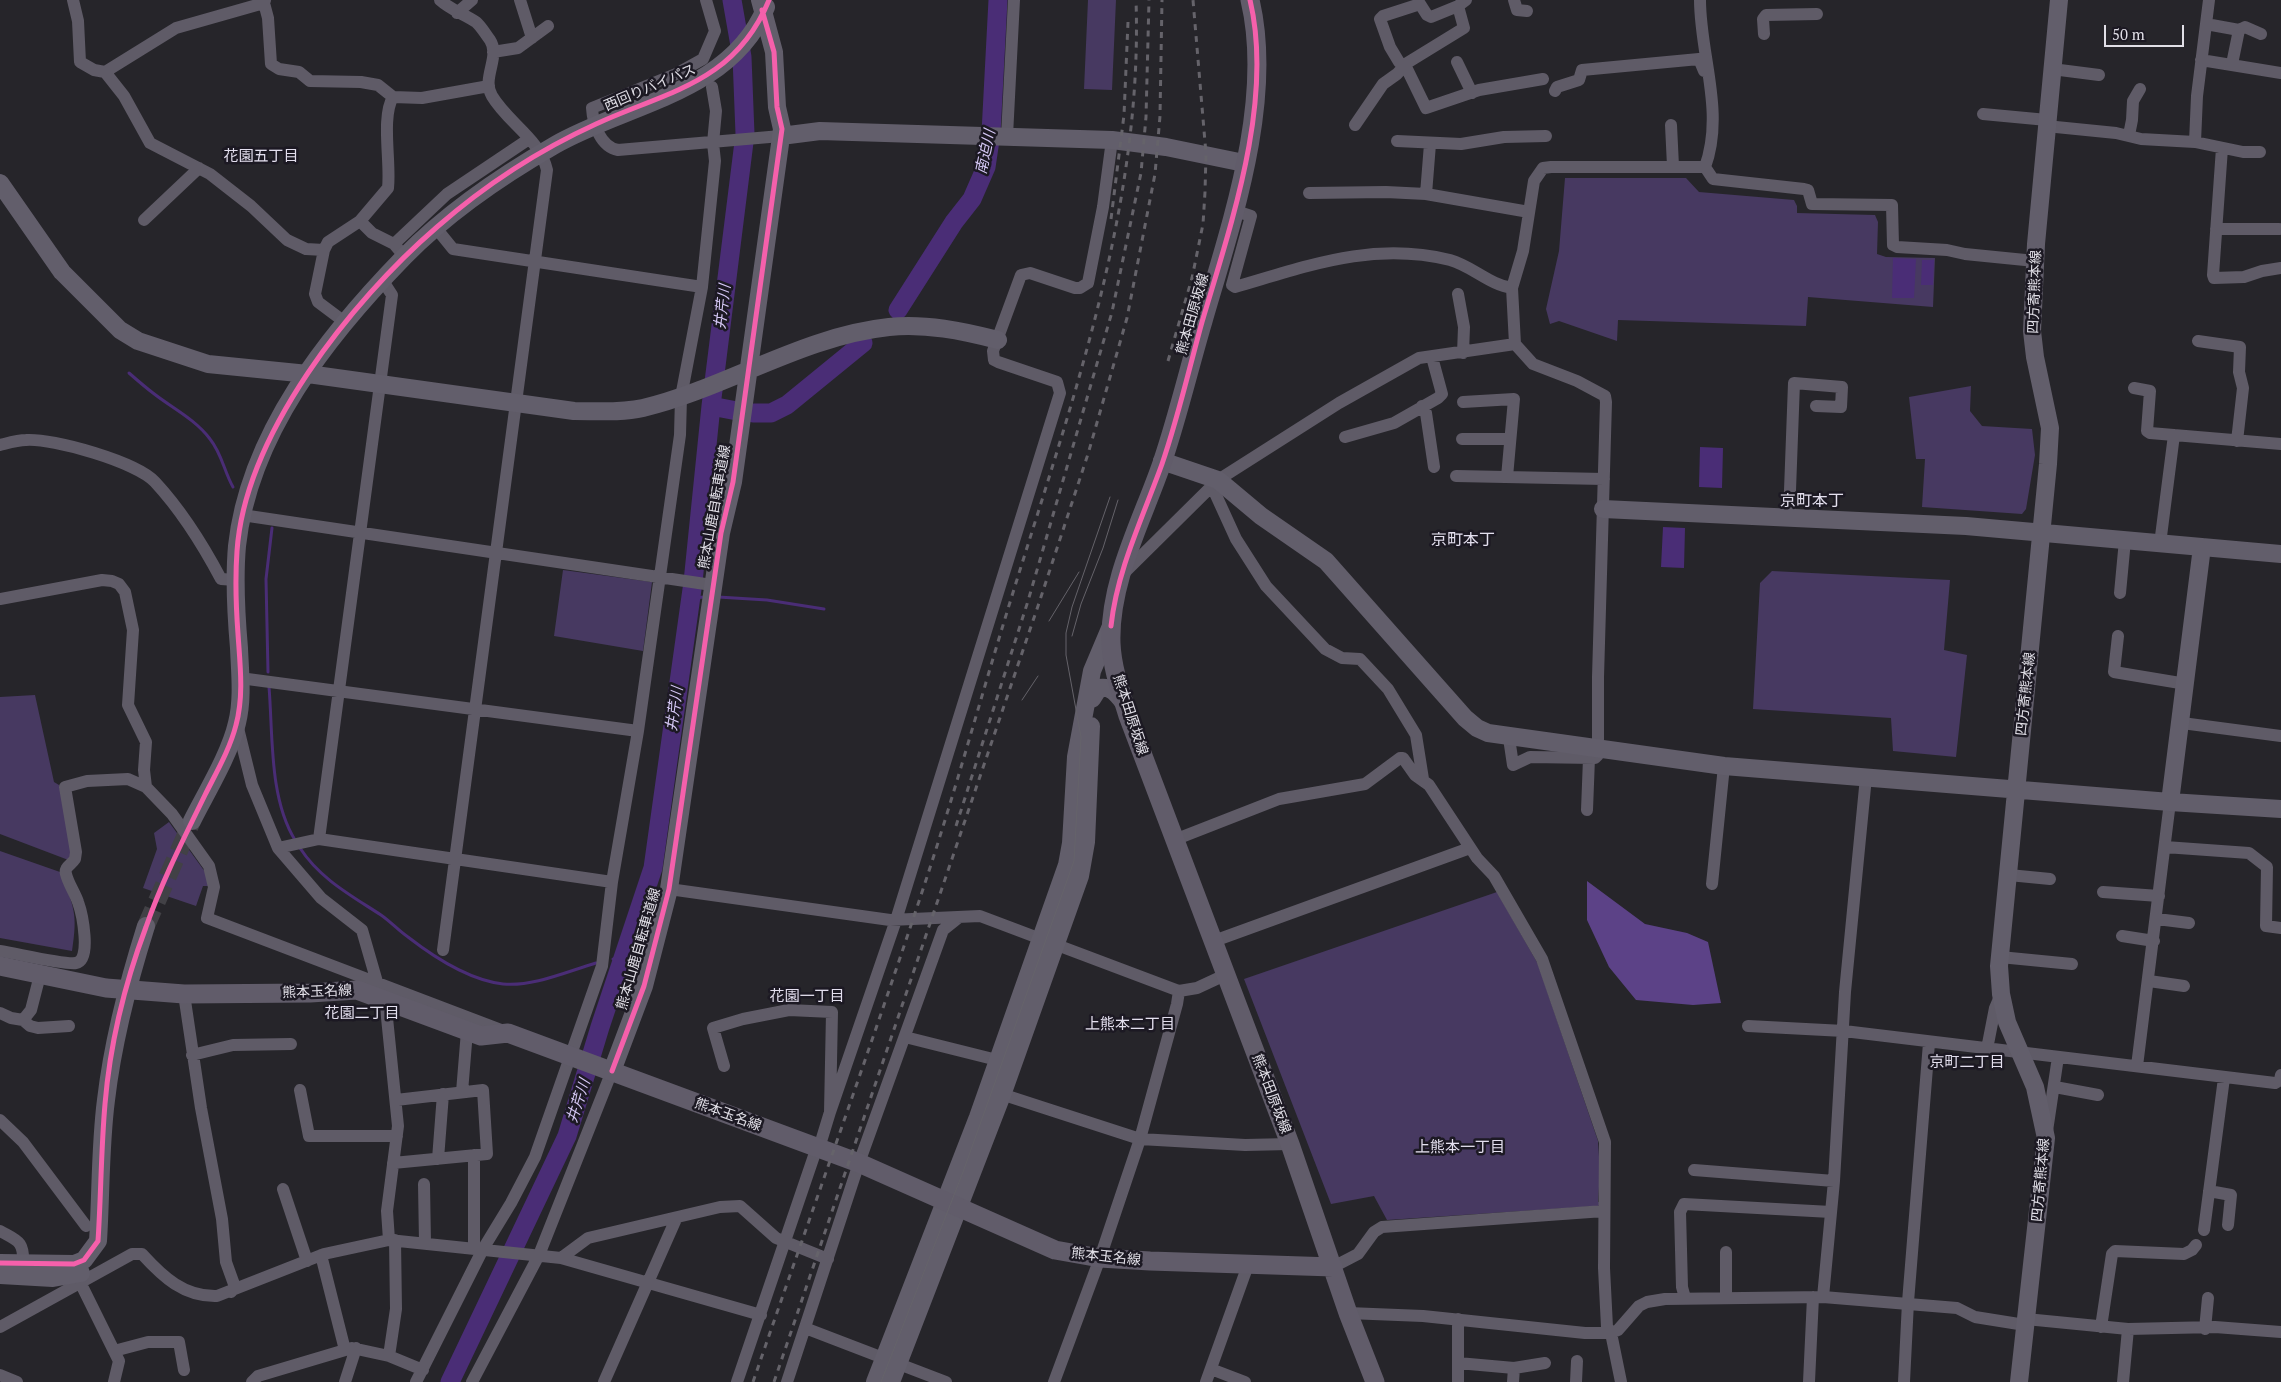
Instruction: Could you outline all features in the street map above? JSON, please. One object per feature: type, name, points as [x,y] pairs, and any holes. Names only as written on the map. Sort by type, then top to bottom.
[{"type":"main road","name":"熊本田原坂線","points":[[1250,0],[1256,41],[1257,80],[1251,136],[1233,210],[1162,462],[1121,576],[1111,626],[1112,659],[1124,703],[1290,1144],[1333,1267]]},
{"type":"main road","name":"熊本玉名線","points":[[0,966],[126,990],[184,994],[310,993],[348,989],[357,990],[481,1036],[508,1033],[818,1147],[859,1163],[1055,1250],[1100,1258],[1333,1267]]},
{"type":"main road","points":[[1333,1267],[1348,1313],[1375,1382]]},
{"type":"street","points":[[73,0],[78,21],[80,62],[94,70],[105,72],[124,96],[150,143],[199,168],[238,195],[287,240],[306,249],[324,250]]},
{"type":"street","points":[[440,0],[478,23],[492,43],[493,52],[488,78],[491,96],[542,154],[548,170],[495,553],[444,950]]},
{"type":"street","points":[[457,12],[472,0]]},
{"type":"street","points":[[520,0],[532,38]]},
{"type":"street","points":[[416,1382],[482,1249],[511,1203],[535,1157],[602,966],[612,882],[638,731],[684,396],[702,287],[716,142],[716,111],[708,70],[715,31],[706,0]]},
{"type":"street","name":"熊本山鹿自転車道線","points":[[608,1070],[644,986],[669,889],[711,593],[721,533],[733,482],[744,374],[776,136],[774,52],[760,0]]},
{"type":"street","name":"西回りバイパス","points":[[237,723],[240,678],[236,580],[237,547],[242,515],[250,488],[275,427],[308,374],[346,323],[383,281],[399,251],[436,228],[473,197],[542,154],[596,124],[692,85],[752,32],[769,0]]},
{"type":"street","points":[[1004,136],[1014,0]]},
{"type":"street","points":[[1514,0],[1517,10],[1520,12],[1527,11]]},
{"type":"street","points":[[1700,0],[1703,39],[1710,71],[1713,112],[1711,142],[1705,167],[1713,179],[1808,190],[1812,204],[1892,206],[1894,244],[1897,247],[1947,250],[1965,254],[2035,261]]},
{"type":"street","name":"四方寄熊本線","points":[[2019,1382],[2046,1138],[2035,1087],[2007,1022],[2001,994],[2000,957],[2042,531],[2050,428],[2035,357],[2032,331],[2035,261],[2059,0]]},
{"type":"street","points":[[2195,142],[2201,60],[2209,0]]},
{"type":"street","points":[[105,72],[176,28],[264,1],[268,18],[271,64],[279,69],[299,72],[310,81],[361,82],[378,85],[393,97],[422,98],[489,86]]},
{"type":"street","points":[[1355,125],[1383,84],[1397,74],[1403,66],[1464,28],[1462,3],[1431,17],[1427,15],[1420,4],[1416,4],[1383,16],[1380,19],[1390,47],[1403,66],[1407,69],[1426,108],[1496,86],[1542,79]]},
{"type":"street","points":[[1764,34],[1763,19],[1766,15],[1817,14]]},
{"type":"street","points":[[2206,24],[2239,30],[2245,28],[2261,34]]},
{"type":"street","points":[[493,52],[518,48],[548,26]]},
{"type":"street","points":[[2232,64],[2239,30]]},
{"type":"street","points":[[1556,91],[1557,87],[1579,80],[1582,70],[1699,58],[1702,71],[1710,71]]},
{"type":"street","points":[[2201,60],[2281,73]]},
{"type":"street","points":[[1457,62],[1472,93]]},
{"type":"street","points":[[2052,69],[2099,75]]},
{"type":"street","points":[[2129,136],[2133,101],[2140,89]]},
{"type":"street","points":[[346,323],[318,302],[315,294],[324,250],[328,242],[360,221],[380,200],[388,188],[388,118],[389,103],[393,97]]},
{"type":"street","points":[[1983,114],[2141,139],[2195,142],[2243,152],[2260,152]]},
{"type":"street","points":[[596,124],[606,145],[618,150],[820,131],[1112,140],[1166,147],[1244,163]]},
{"type":"street","points":[[1671,125],[1673,166]]},
{"type":"street","points":[[1398,141],[1430,144],[1464,144],[1504,136],[1546,136]]},
{"type":"street","points":[[360,221],[372,234],[399,251],[447,194],[529,139]]},
{"type":"street","points":[[737,1382],[896,920],[1060,393],[1058,382],[994,360],[993,351],[1021,275],[1030,274],[1075,288],[1080,288],[1088,283],[1103,207],[1112,140]]},
{"type":"street","points":[[1426,194],[1430,144]]},
{"type":"street","points":[[2222,148],[2214,278],[2244,277],[2262,271],[2281,268]]},
{"type":"street","points":[[1587,810],[1593,753],[1606,402],[1604,396],[1578,381],[1534,364],[1515,344],[1512,288],[1523,250],[1534,181],[1543,168],[1705,167]]},
{"type":"street","points":[[144,220],[199,168]]},
{"type":"street","points":[[0,183],[62,272],[120,330],[132,338],[170,354],[208,364],[308,374],[574,411],[608,411],[641,408],[684,396],[828,340],[889,327],[941,328],[998,340]]},
{"type":"street","points":[[1309,193],[1386,192],[1426,194],[1529,212]]},
{"type":"street","points":[[1233,210],[1251,216],[1232,285],[1235,287],[1305,265],[1392,252],[1413,252],[1452,261],[1512,288]]},
{"type":"street","points":[[436,228],[453,249],[702,287]]},
{"type":"street","points":[[2216,229],[2279,229]]},
{"type":"street","points":[[319,839],[392,295],[383,281]]},
{"type":"street","points":[[1458,294],[1464,327],[1463,353]]},
{"type":"street","points":[[2198,341],[2240,347],[2239,372],[2243,388],[2237,441]]},
{"type":"street","points":[[1121,576],[1218,480],[1339,403],[1419,358],[1515,344]]},
{"type":"street","points":[[1345,437],[1394,423],[1442,394],[1432,357]]},
{"type":"street","points":[[1789,517],[1794,383],[1842,387],[1841,407],[1816,406]]},
{"type":"street","points":[[2134,388],[2150,391],[2146,431],[2150,433],[2281,444]]},
{"type":"street","points":[[1463,402],[1514,399],[1507,477]]},
{"type":"street","points":[[1422,406],[1426,413],[1434,466]]},
{"type":"street","points":[[2160,544],[2174,435]]},
{"type":"street","points":[[1462,439],[1509,439]]},
{"type":"street","points":[[0,445],[26,440],[60,442],[118,462],[154,480],[203,546],[221,580],[236,580]]},
{"type":"street","points":[[1162,462],[1218,480],[1261,516],[1326,561],[1465,718],[1477,728],[1509,738],[1593,753],[1724,766],[2016,788],[2170,802],[2281,809]]},
{"type":"street","points":[[1456,476],[1604,479]]},
{"type":"street","points":[[1218,480],[1216,493],[1236,539],[1272,592],[1324,649],[1342,658],[1360,659],[1388,689],[1416,735],[1423,780]]},
{"type":"street","points":[[1603,509],[2042,531],[2160,544],[2281,554]]},
{"type":"street","points":[[242,515],[658,579],[711,593]]},
{"type":"street","points":[[2120,593],[2125,540]]},
{"type":"street","points":[[2137,1066],[2166,847],[2170,802],[2182,723],[2202,547]]},
{"type":"street","points":[[0,599],[102,580],[112,580],[119,584],[125,592],[133,630],[128,705],[146,742],[144,770],[146,787]]},
{"type":"street","points":[[1049,941],[1070,854],[1074,768],[1092,671],[1111,626]]},
{"type":"street","points":[[2118,636],[2114,672],[2186,684]]},
{"type":"street","points":[[876,1382],[891,1361],[995,1092],[1049,941],[1080,876],[1085,852],[1092,671]]},
{"type":"street","points":[[240,678],[638,731]]},
{"type":"street","points":[[1092,700],[1099,688],[1108,688],[1116,693],[1124,703]]},
{"type":"street","points":[[237,723],[252,785],[284,847],[321,898],[362,930],[376,982]]},
{"type":"street","points":[[192,821],[237,723]]},
{"type":"street","points":[[2182,723],[2281,736]]},
{"type":"street","points":[[1509,738],[1513,765],[1524,758],[1530,757],[1593,753]]},
{"type":"street","points":[[1174,840],[1279,799],[1366,784],[1400,758],[1403,758],[1415,775],[1423,780],[1443,804],[1470,848],[1499,883],[1542,959],[1604,1134],[1604,1268],[1607,1327],[1611,1333],[1622,1382]]},
{"type":"street","points":[[1712,884],[1724,766]]},
{"type":"street","points":[[1809,1382],[1818,1297],[1834,1181],[1844,1031],[1866,777]]},
{"type":"street","points":[[0,950],[61,962],[76,963],[81,961],[85,954],[85,934],[79,905],[65,873],[66,867],[75,860],[76,852],[66,787],[87,781],[128,779],[146,787],[172,814],[209,866],[214,887],[207,918],[508,1033]]},
{"type":"street","points":[[284,847],[319,839],[612,882]]},
{"type":"street","points":[[2166,847],[2249,853],[2267,866],[2266,926],[2281,928]]},
{"type":"street","points":[[1214,941],[1470,848]]},
{"type":"street","points":[[2009,875],[2050,879]]},
{"type":"street","points":[[669,889],[896,920],[980,916],[1179,991],[1197,988],[1225,975]]},
{"type":"street","points":[[2102,892],[2159,896]]},
{"type":"street","points":[[787,1382],[859,1163],[943,930],[958,918]]},
{"type":"street","points":[[2156,919],[2189,923]]},
{"type":"street","points":[[0,1327],[96,1263],[103,1254],[106,1243],[101,1194],[105,1102],[113,1049],[126,990],[146,926]]},
{"type":"street","points":[[2122,936],[2154,941]]},
{"type":"street","points":[[2000,957],[2072,964]]},
{"type":"street","points":[[23,1020],[31,1010],[40,975]]},
{"type":"street","points":[[2149,981],[2184,986]]},
{"type":"street","points":[[1054,1382],[1100,1258],[1140,1138],[1179,991]]},
{"type":"street","points":[[184,994],[192,1054],[222,1219],[226,1262],[235,1286],[231,1292]]},
{"type":"street","points":[[1987,1049],[1994,1008],[2001,994]]},
{"type":"street","points":[[387,1001],[386,1016],[396,1100],[397,1136],[387,1211],[392,1240],[396,1309],[389,1356]]},
{"type":"street","points":[[724,1066],[713,1028],[743,1019],[789,1010],[832,1012],[830,1112]]},
{"type":"street","points":[[0,1013],[11,1018],[23,1020],[30,1026],[38,1028],[69,1026]]},
{"type":"street","points":[[1748,1026],[1844,1031],[2275,1083],[2280,1080],[2281,1075]]},
{"type":"street","points":[[462,1092],[467,1030]]},
{"type":"street","points":[[905,1037],[1006,1062]]},
{"type":"street","points":[[1904,1382],[1908,1302],[1929,1042]]},
{"type":"street","points":[[192,1054],[233,1045],[290,1044]]},
{"type":"street","points":[[2046,1138],[2058,1057]]},
{"type":"street","points":[[472,1382],[535,1254],[608,1070]]},
{"type":"street","points":[[2204,1230],[2224,1078]]},
{"type":"street","points":[[2055,1087],[2098,1095]]},
{"type":"street","points":[[300,1090],[309,1136],[397,1136]]},
{"type":"street","points":[[393,1162],[487,1154],[483,1090],[396,1100]]},
{"type":"street","points":[[995,1092],[1140,1138],[1245,1145],[1290,1144]]},
{"type":"street","points":[[438,1159],[443,1094]]},
{"type":"street","points":[[0,1120],[23,1142],[86,1226]]},
{"type":"street","points":[[474,1155],[482,1249]]},
{"type":"street","points":[[1694,1170],[1834,1181]]},
{"type":"street","points":[[424,1184],[425,1243]]},
{"type":"street","points":[[283,1189],[307,1261]]},
{"type":"street","points":[[2209,1191],[2231,1195],[2225,1218]]},
{"type":"street","points":[[1685,1298],[1682,1287],[1680,1212],[1684,1204],[1831,1212]]},
{"type":"street","points":[[561,1258],[588,1238],[676,1219],[720,1207],[740,1206],[776,1238],[828,1259]]},
{"type":"street","points":[[1333,1267],[1358,1254],[1374,1232],[1382,1227],[1604,1211]]},
{"type":"street","points":[[604,1382],[676,1219]]},
{"type":"street","points":[[0,1231],[20,1243],[24,1250],[23,1263]]},
{"type":"street","points":[[0,1275],[52,1278],[77,1274],[132,1254],[142,1254],[171,1283],[188,1292],[204,1297],[217,1296],[321,1255],[392,1240],[561,1258],[761,1315]]},
{"type":"street","points":[[2101,1327],[2112,1254],[2115,1251],[2184,1254],[2192,1250],[2196,1245]]},
{"type":"street","points":[[1726,1252],[1726,1297]]},
{"type":"street","points":[[321,1255],[350,1349],[345,1382]]},
{"type":"street","points":[[0,1263],[23,1263],[77,1274]]},
{"type":"street","points":[[1206,1382],[1248,1264]]},
{"type":"street","points":[[77,1274],[120,1360],[114,1382]]},
{"type":"street","points":[[1348,1313],[1458,1319],[1585,1333],[1611,1333],[1625,1325],[1639,1306],[1647,1302],[1685,1298],[1818,1297],[1908,1302],[1957,1308],[1975,1317],[2026,1322],[2128,1329],[2253,1328],[2281,1332]]},
{"type":"street","points":[[2205,1329],[2208,1298]]},
{"type":"street","points":[[1458,1319],[1458,1382]]},
{"type":"street","points":[[805,1328],[946,1382]]},
{"type":"street","points":[[2124,1382],[2128,1329]]},
{"type":"street","points":[[114,1350],[148,1342],[179,1342],[184,1370]]},
{"type":"street","points":[[252,1382],[258,1376],[350,1349],[389,1356],[423,1370]]},
{"type":"street","points":[[1576,1382],[1577,1360]]},
{"type":"street","points":[[891,1361],[891,1382]]},
{"type":"street","points":[[1458,1363],[1514,1368],[1545,1363]]},
{"type":"street","points":[[1513,1382],[1514,1368]]},
{"type":"street","points":[[1211,1369],[1245,1382]]},
{"type":"street","points":[[0,1375],[17,1382]]},
{"type":"shaded area","points":[[1088,0],[1116,0],[1112,90],[1084,89]]},
{"type":"shaded area","points":[[1565,178],[1686,178],[1699,192],[1794,200],[1797,206],[1797,213],[1875,215],[1878,222],[1877,254],[1886,257],[1935,258],[1933,307],[1808,297],[1806,326],[1618,320],[1617,341],[1559,321],[1550,324],[1546,309],[1559,251]]},
{"type":"shaded area","points":[[1893,258],[1916,259],[1914,298],[1892,298]]},
{"type":"shaded area","points":[[1922,260],[1934,260],[1933,285],[1921,285]]},
{"type":"shaded area","points":[[1971,386],[1970,411],[1982,426],[2032,429],[2035,455],[2026,509],[2022,514],[1922,507],[1925,459],[1916,459],[1909,397]]},
{"type":"shaded area","points":[[1700,447],[1723,448],[1722,488],[1699,487]]},
{"type":"shaded area","points":[[1663,527],[1685,528],[1684,568],[1661,567]]},
{"type":"shaded area","points":[[563,570],[652,582],[643,651],[554,636]]},
{"type":"shaded area","points":[[1772,571],[1950,580],[1944,650],[1967,655],[1956,757],[1893,751],[1891,718],[1753,709],[1760,583]]},
{"type":"shaded area","points":[[35,695],[54,782],[59,785],[74,849],[71,861],[0,834],[0,697]]},
{"type":"shaded area","points":[[169,822],[208,876],[209,886],[203,886],[196,906],[143,888],[157,849],[154,833]]},
{"type":"shaded area","points":[[0,851],[60,872],[74,910],[75,928],[72,951],[0,938]]},
{"type":"shaded area","points":[[1587,881],[1645,924],[1687,933],[1708,942],[1721,1003],[1693,1005],[1636,1000],[1609,967],[1587,920]]},
{"type":"shaded area","points":[[1497,892],[1538,964],[1598,1141],[1600,1172],[1598,1202],[1602,1202],[1598,1206],[1387,1220],[1374,1196],[1331,1204],[1244,979]]},
{"type":"waterway","name":"井芹川","points":[[450,1382],[567,1136],[600,1027],[653,868],[693,582],[711,406],[745,134],[742,57],[732,0]]},
{"type":"waterway","name":"南迫川","points":[[898,310],[954,222],[972,199],[986,167],[991,133],[998,0]]},
{"type":"waterway","name":"南迫川","points":[[753,413],[771,413],[787,405],[863,343]]},
{"type":"waterway","points":[[129,373],[204,432],[217,451],[233,487]]},
{"type":"waterway","name":"南迫川","points":[[711,406],[737,411]]},
{"type":"waterway","points":[[268,672],[266,579],[272,528]]},
{"type":"waterway","points":[[691,598],[705,597]]},
{"type":"waterway","points":[[718,597],[767,600],[824,609]]},
{"type":"waterway","points":[[269,687],[276,786],[287,823],[295,840]]},
{"type":"waterway","points":[[300,848],[317,869],[337,886],[381,915],[429,953],[465,973],[490,982],[514,984],[550,978],[596,963]]},
{"type":"waterway","points":[[613,959],[626,953]]},
{"type":"tunnel","points":[[146,926],[192,821]]},
{"type":"tram line","points":[[881,1382],[963,1172],[1074,861],[1081,737],[1066,655],[1066,633],[1072,607],[1110,497]]},
{"type":"tram line","points":[[1072,636],[1081,604],[1103,548],[1118,500]]},
{"type":"tram line","points":[[1049,621],[1079,572]]},
{"type":"tram line","points":[[1022,700],[1038,676]]},
{"type":"railway","points":[[753,1382],[925,883],[1079,378],[1099,304],[1115,229],[1128,153],[1135,77],[1136,0]]},
{"type":"railway","points":[[956,826],[1028,601],[1112,312],[1141,173],[1146,117],[1149,0]]},
{"type":"railway","points":[[774,1382],[1038,606],[1088,454],[1127,318],[1155,174],[1160,116],[1162,0]]},
{"type":"railway","points":[[1168,361],[1192,278],[1203,224],[1206,154],[1193,0]]},
{"type":"railway","points":[[1111,219],[1124,115],[1128,22]]},
{"type":"cycle path","points":[[0,1263],[74,1264],[84,1260],[98,1241],[105,1104],[115,1036],[125,992],[152,910],[233,734],[241,691],[236,603],[237,551],[244,507],[260,462],[281,417],[308,373],[338,331],[404,257],[437,227],[493,183],[554,145],[596,124],[697,81],[718,67],[738,50],[755,28],[769,0]]},
{"type":"cycle path","points":[[1111,626],[1114,605],[1125,564],[1173,429],[1225,245],[1246,162],[1257,79],[1256,39],[1250,0]]},
{"type":"cycle path","points":[[612,1071],[644,986],[669,889],[721,533],[733,482],[782,129],[777,107],[774,52],[762,10]]},
{"type":"district","name":"花園五丁目","points":[[261,157]]},
{"type":"district","name":"京町本丁","points":[[1812,501]]},
{"type":"district","name":"京町本丁","points":[[1463,540]]},
{"type":"district","name":"花園一丁目","points":[[807,997]]},
{"type":"district","name":"花園二丁目","points":[[362,1014]]},
{"type":"district","name":"上熊本二丁目","points":[[1130,1025]]},
{"type":"district","name":"京町二丁目","points":[[1967,1063]]},
{"type":"district","name":"上熊本一丁目","points":[[1460,1148]]}]
